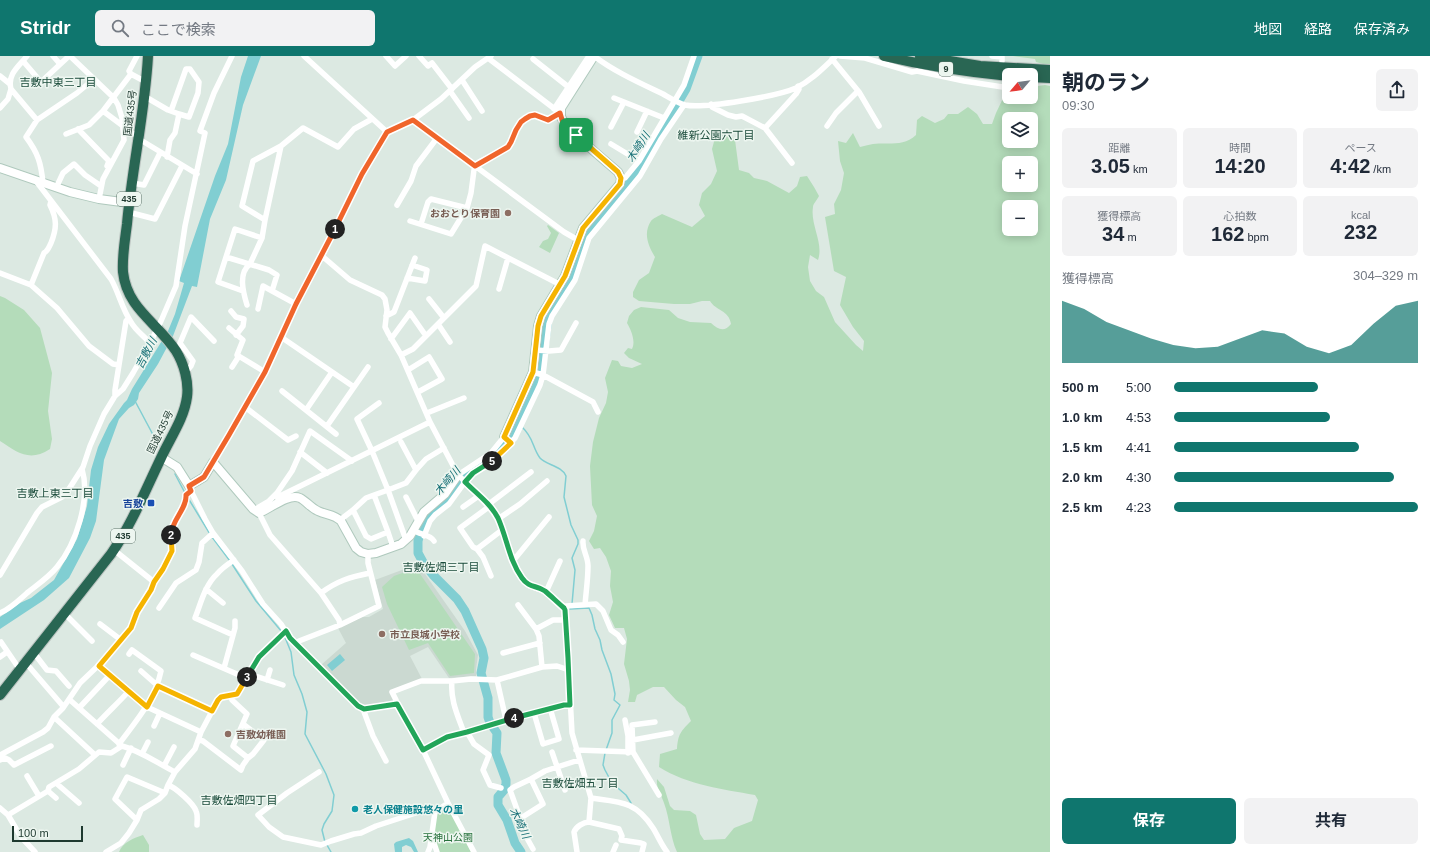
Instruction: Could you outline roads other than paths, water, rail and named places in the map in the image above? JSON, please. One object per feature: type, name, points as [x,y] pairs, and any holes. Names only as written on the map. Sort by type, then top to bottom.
[{"type":"highway","name":"国道435号","points":[[0,695],[114,550],[135,515],[183,413],[187,390],[183,364],[176,351],[135,304],[125,280],[123,260],[128,207],[139,138],[148,56]]},
{"type":"highway","name":"9","points":[[884,56],[918,64],[960,71],[1002,75]]},
{"type":"highway","name":"9","points":[[920,56],[980,66],[1050,70]]},
{"type":"highway","points":[[1038,77],[1050,78]]},
{"type":"street","points":[[0,108],[8,99],[12,73],[27,56]]},
{"type":"street","points":[[53,56],[60,64]]},
{"type":"street","points":[[23,62],[41,82],[70,56],[114,98],[118,105],[123,127],[124,140],[102,179],[99,199]]},
{"type":"street","points":[[66,134],[89,125],[103,111],[131,74],[130,70],[137,56]]},
{"type":"street","points":[[0,575],[37,513],[42,507],[62,497],[68,492],[82,469],[104,414],[115,396],[123,389],[158,330],[176,286],[185,226],[205,133],[200,131],[214,93],[232,56]]},
{"type":"street","points":[[386,56],[395,66],[406,56]]},
{"type":"street","points":[[419,56],[428,66],[432,63],[469,118]]},
{"type":"street","points":[[410,222],[452,234],[466,208],[471,193],[474,170],[476,167],[508,147],[516,130],[525,119],[535,115],[548,120],[561,108],[589,56]]},
{"type":"street","points":[[570,89],[594,56],[633,80],[684,105],[696,106],[781,93],[809,81],[834,58],[858,91],[879,126]]},
{"type":"street","points":[[621,178],[625,178],[639,161],[684,85],[694,56]]},
{"type":"street","points":[[840,56],[865,58],[912,72],[917,71],[1002,86]]},
{"type":"street","points":[[992,56],[1002,57],[1002,61]]},
{"type":"street","points":[[306,57],[387,132]]},
{"type":"street","points":[[0,755],[48,728],[54,717],[70,700],[80,683],[99,666],[131,628],[137,612],[172,551],[171,529],[186,502],[186,495],[190,488],[204,477],[265,372],[296,304],[322,256],[362,174],[387,132],[413,120],[441,100],[475,67],[490,57],[557,111],[567,128],[618,172],[621,178],[620,184],[588,220],[583,228],[561,285],[541,316],[538,326],[533,372],[510,426],[504,437],[491,453],[458,474],[445,494],[424,512],[414,530],[406,540],[393,547],[376,553],[368,554],[361,552],[356,548],[340,520],[333,515],[316,510],[299,498],[278,498]]},
{"type":"street","points":[[533,59],[570,89]]},
{"type":"street","points":[[144,96],[171,111],[189,117],[198,93],[199,82],[190,69],[186,69],[171,111]]},
{"type":"street","points":[[131,74],[146,82]]},
{"type":"street","points":[[0,76],[10,86],[37,120]]},
{"type":"street","points":[[94,80],[37,120],[26,137],[36,150],[42,171],[39,182],[51,201],[112,279],[123,310],[132,324],[150,343]]},
{"type":"street","points":[[462,80],[482,112]]},
{"type":"street","points":[[765,128],[796,94],[799,89],[798,86]]},
{"type":"street","points":[[827,126],[836,113],[858,91]]},
{"type":"street","points":[[614,98],[664,118]]},
{"type":"street","points":[[611,127],[624,102]]},
{"type":"street","points":[[711,104],[712,107],[728,115],[736,117],[742,116],[765,128],[792,163]]},
{"type":"street","points":[[424,536],[430,521],[449,504],[473,473],[494,460],[511,443],[519,430],[540,385],[543,375],[549,324],[575,280],[589,238],[640,176],[661,139],[684,105]]},
{"type":"street","points":[[103,111],[139,138],[197,174]]},
{"type":"street","points":[[638,132],[646,111]]},
{"type":"street","points":[[167,156],[170,140],[175,133],[179,114]]},
{"type":"street","points":[[264,220],[242,206],[253,161],[281,146],[303,128],[338,147],[354,129],[372,119]]},
{"type":"street","points":[[413,120],[564,232],[578,240]]},
{"type":"street","points":[[78,129],[109,161]]},
{"type":"street","points":[[396,205],[411,181],[416,166],[437,138]]},
{"type":"street","points":[[611,144],[639,161]]},
{"type":"street","points":[[246,305],[242,277],[262,238],[264,220],[281,146]]},
{"type":"street","points":[[132,183],[144,185],[160,152]]},
{"type":"street","points":[[56,188],[63,173],[74,164],[85,176],[101,186]]},
{"type":"street","points":[[0,168],[56,188],[128,207],[155,219],[182,166]]},
{"type":"street","points":[[421,224],[428,202],[431,199],[466,208]]},
{"type":"street","points":[[32,285],[44,253],[48,251],[55,233],[56,222],[50,204],[51,201]]},
{"type":"street","points":[[243,291],[218,282],[235,229],[262,238]]},
{"type":"street","points":[[401,355],[413,349],[476,286],[485,246],[561,285]]},
{"type":"street","points":[[322,256],[350,280],[382,295],[387,304],[385,328],[401,355],[430,422],[458,474],[489,505],[498,519],[513,561],[521,577],[530,586],[546,592],[564,608],[572,733],[591,798],[589,822]]},
{"type":"street","points":[[226,257],[269,270],[277,275],[272,291]]},
{"type":"street","points":[[386,316],[394,312],[415,258]]},
{"type":"street","points":[[499,289],[508,258]]},
{"type":"street","points":[[407,278],[425,281],[427,270],[412,265]]},
{"type":"street","points":[[0,272],[32,285],[57,308],[89,346],[112,364],[119,365]]},
{"type":"street","points":[[258,309],[263,286],[296,304]]},
{"type":"street","points":[[429,299],[444,318]]},
{"type":"street","points":[[231,311],[236,317],[244,319],[243,326],[236,334]]},
{"type":"street","points":[[391,339],[410,313],[426,336]]},
{"type":"street","points":[[185,373],[193,361],[180,343],[191,317],[214,341]]},
{"type":"street","points":[[115,396],[114,390],[126,321],[128,318]]},
{"type":"street","points":[[536,350],[561,350],[576,323]]},
{"type":"street","points":[[438,324],[450,342]]},
{"type":"street","points":[[229,328],[243,340],[237,355],[239,356],[232,367]]},
{"type":"street","points":[[281,337],[354,387]]},
{"type":"street","points":[[239,356],[265,372]]},
{"type":"street","points":[[408,370],[429,357],[442,379],[418,392]]},
{"type":"street","points":[[327,426],[368,367]]},
{"type":"street","points":[[306,410],[332,372]]},
{"type":"street","points":[[533,372],[543,375],[593,402],[598,412]]},
{"type":"street","points":[[282,390],[336,434]]},
{"type":"street","points":[[427,413],[464,398]]},
{"type":"street","points":[[379,403],[357,419],[388,490],[406,540]]},
{"type":"street","points":[[245,407],[288,440],[296,436]]},
{"type":"street","points":[[517,407],[527,412]]},
{"type":"street","points":[[257,511],[278,498],[430,422]]},
{"type":"street","points":[[278,498],[310,431],[352,461]]},
{"type":"street","points":[[504,437],[511,443]]},
{"type":"street","points":[[401,442],[416,470]]},
{"type":"street","points":[[340,520],[354,510],[366,498],[406,483],[426,459],[444,448]]},
{"type":"street","points":[[300,452],[327,473]]},
{"type":"street","points":[[161,457],[177,467],[190,488],[213,533],[234,560],[263,604],[296,644],[358,706],[364,709],[397,704]]},
{"type":"street","points":[[213,462],[257,511],[270,535],[321,593],[339,620],[340,625]]},
{"type":"street","points":[[0,613],[47,577],[57,567],[69,549],[76,534],[82,511],[84,488],[82,469]]},
{"type":"street","points":[[491,576],[478,548],[473,547],[460,528],[531,472]]},
{"type":"street","points":[[498,519],[520,504],[547,481]]},
{"type":"street","points":[[374,495],[393,547]]},
{"type":"street","points":[[463,507],[480,495]]},
{"type":"street","points":[[406,497],[418,521]]},
{"type":"street","points":[[354,510],[366,536],[371,539],[388,532]]},
{"type":"street","points":[[513,561],[549,517]]},
{"type":"street","points":[[414,530],[424,536],[430,537],[434,541]]},
{"type":"street","points":[[478,548],[502,530]]},
{"type":"street","points":[[159,608],[176,583],[196,570],[202,543],[213,533]]},
{"type":"street","points":[[583,541],[583,548],[587,555],[588,566],[584,605]]},
{"type":"street","points":[[114,550],[154,582]]},
{"type":"street","points":[[296,644],[299,641],[340,625],[379,606],[370,573],[368,554]]},
{"type":"street","points":[[233,635],[195,618],[210,582],[234,560]]},
{"type":"street","points":[[546,592],[560,561]]},
{"type":"street","points":[[321,593],[343,579],[370,573]]},
{"type":"street","points":[[206,589],[223,603]]},
{"type":"street","points":[[564,608],[566,606],[596,604],[603,611],[611,630],[618,635],[623,642]]},
{"type":"street","points":[[518,605],[536,629],[539,636],[542,667]]},
{"type":"street","points":[[64,613],[92,641]]},
{"type":"street","points":[[536,629],[553,620],[565,620]]},
{"type":"street","points":[[224,668],[233,635],[235,621]]},
{"type":"street","points":[[100,624],[121,640]]},
{"type":"street","points":[[106,852],[121,843],[137,820],[141,810],[159,799],[164,793],[175,772],[192,754],[201,732],[218,700],[221,697],[237,694],[259,657],[286,631]]},
{"type":"street","points":[[0,642],[7,652],[62,705]]},
{"type":"street","points":[[503,654],[540,643]]},
{"type":"street","points":[[8,815],[48,791],[49,787],[79,768],[99,752],[111,753],[120,745],[147,707],[158,686],[161,672],[158,668],[132,650],[129,654]]},
{"type":"street","points":[[0,657],[7,652]]},
{"type":"street","points":[[34,653],[47,670],[56,671],[69,686]]},
{"type":"street","points":[[193,655],[248,676],[284,685]]},
{"type":"street","points":[[99,666],[147,707],[201,732]]},
{"type":"street","points":[[474,852],[392,692],[421,681],[452,681],[471,679],[497,680],[542,667],[557,666],[569,670]]},
{"type":"street","points":[[267,680],[270,670]]},
{"type":"street","points":[[141,671],[158,686],[212,711]]},
{"type":"street","points":[[79,708],[109,676]]},
{"type":"street","points":[[497,680],[506,720]]},
{"type":"street","points":[[452,681],[451,692],[455,709],[466,732],[474,744],[489,755],[483,770],[490,785],[501,788]]},
{"type":"street","points":[[97,724],[128,692]]},
{"type":"street","points":[[230,695],[232,700],[247,714],[233,746],[248,758]]},
{"type":"street","points":[[70,700],[120,745],[130,748],[175,772]]},
{"type":"street","points":[[423,750],[447,737],[534,712],[570,705]]},
{"type":"street","points":[[534,712],[543,744],[558,738],[550,708]]},
{"type":"street","points":[[364,709],[373,736],[386,761]]},
{"type":"street","points":[[154,726],[160,713]]},
{"type":"street","points":[[54,717],[95,755]]},
{"type":"street","points":[[625,720],[630,752],[658,795]]},
{"type":"street","points":[[630,752],[633,740],[632,725],[655,722]]},
{"type":"street","points":[[199,740],[203,741],[241,770],[242,764],[253,754],[264,740],[243,724]]},
{"type":"street","points":[[633,740],[671,733]]},
{"type":"street","points":[[142,754],[148,742]]},
{"type":"street","points":[[0,760],[5,758],[14,765],[50,746]]},
{"type":"street","points":[[164,766],[174,747]]},
{"type":"street","points":[[123,765],[130,748]]},
{"type":"street","points":[[576,750],[630,752]]},
{"type":"street","points":[[552,752],[564,790]]},
{"type":"street","points":[[533,849],[528,840],[510,790],[545,772],[579,760]]},
{"type":"street","points":[[319,772],[293,788],[258,815],[269,827],[283,837],[321,845],[361,833],[376,826],[428,809],[432,809],[435,812]]},
{"type":"street","points":[[27,776],[39,796]]},
{"type":"street","points":[[137,820],[115,799],[127,777],[164,793]]},
{"type":"street","points":[[521,818],[543,804],[531,779]]},
{"type":"street","points":[[56,783],[79,803]]},
{"type":"street","points":[[168,785],[181,794],[195,809],[197,825]]},
{"type":"street","points":[[48,791],[56,798]]},
{"type":"street","points":[[591,798],[624,802],[638,811],[652,826],[667,852]]},
{"type":"street","points":[[428,852],[432,837],[435,812],[448,803]]},
{"type":"street","points":[[0,808],[8,815],[21,837],[34,852]]},
{"type":"street","points":[[577,852],[574,832],[576,828],[587,822],[619,829],[622,840],[644,844],[642,852]]},
{"type":"street","points":[[432,837],[437,852]]},
{"type":"street","points":[[613,852],[616,845]]},
{"type":"water","points":[[248,56],[261,56],[243,105],[226,180],[210,219],[197,287],[192,286],[173,336],[158,364],[139,393],[138,399],[134,405],[129,408],[119,419],[104,460],[96,521],[90,538],[69,578],[44,600],[0,629],[0,617],[20,603],[31,598],[54,580],[77,539],[87,506],[91,470],[98,447],[109,424],[127,400],[132,389],[168,331],[175,314],[184,283],[179,281],[215,176],[228,144],[241,77]]},
{"type":"water","points":[[340,654],[345,660],[332,671],[327,665]]},
{"type":"water","points":[[409,838],[413,841],[418,852],[414,852],[411,847],[406,845],[402,847],[402,852],[395,852],[394,844],[396,842]]},
{"type":"waterway","name":"木崎川","points":[[521,852],[515,843],[507,820],[498,805],[498,797],[504,790],[506,780],[496,753],[497,733],[488,717],[488,698],[481,673],[484,658],[482,649],[465,611],[457,599],[424,564],[418,553],[418,541],[421,530],[429,517],[448,500],[465,476],[492,457],[513,434],[541,369],[548,319],[567,287],[578,263],[578,257],[586,235],[644,161],[686,89],[698,56]]},
{"type":"waterway","points":[[135,401],[159,446]]},
{"type":"waterway","points":[[522,427],[529,435],[540,458],[561,470],[566,476],[564,497],[571,525],[578,540],[578,544],[572,558],[575,570],[572,604]]},
{"type":"waterway","points":[[175,474],[185,493]]},
{"type":"waterway","points":[[188,498],[210,534]]},
{"type":"waterway","points":[[212,537],[230,561]]},
{"type":"waterway","points":[[232,564],[256,601],[282,632]]},
{"type":"waterway","points":[[571,607],[570,609],[589,608],[611,674],[615,694],[614,700],[620,705],[612,720],[612,733],[606,750]]},
{"type":"waterway","points":[[284,635],[291,652],[294,675],[302,694],[307,712],[305,734],[326,774],[334,795],[332,811],[322,830],[325,842]]},
{"type":"waterway","points":[[605,753],[603,765],[605,770],[612,783],[626,795],[631,803]]},
{"type":"waterway","points":[[327,845],[331,852]]},
{"type":"place","name":"おおとり保育園","points":[[508,213]]},
{"type":"place","name":"吉敷","points":[[151,503]]},
{"type":"place","name":"市立良城小学校","points":[[382,634]]},
{"type":"place","name":"吉敷幼稚園","points":[[228,734]]},
{"type":"place","name":"老人保健施設悠々の里","points":[[355,809]]},
{"type":"district","name":"吉敷中東三丁目","points":[[58,82]]},
{"type":"district","name":"維新公園六丁目","points":[[716,135]]},
{"type":"district","name":"吉敷上東三丁目","points":[[55,493]]},
{"type":"district","name":"吉敷佐畑三丁目","points":[[441,567]]},
{"type":"district","name":"吉敷佐畑五丁目","points":[[580,783]]},
{"type":"district","name":"吉敷佐畑四丁目","points":[[239,800]]},
{"type":"water label","name":"吉敷川","points":[[146,353]]},
{"type":"park label","name":"天神山公園","points":[[448,837]]}]
